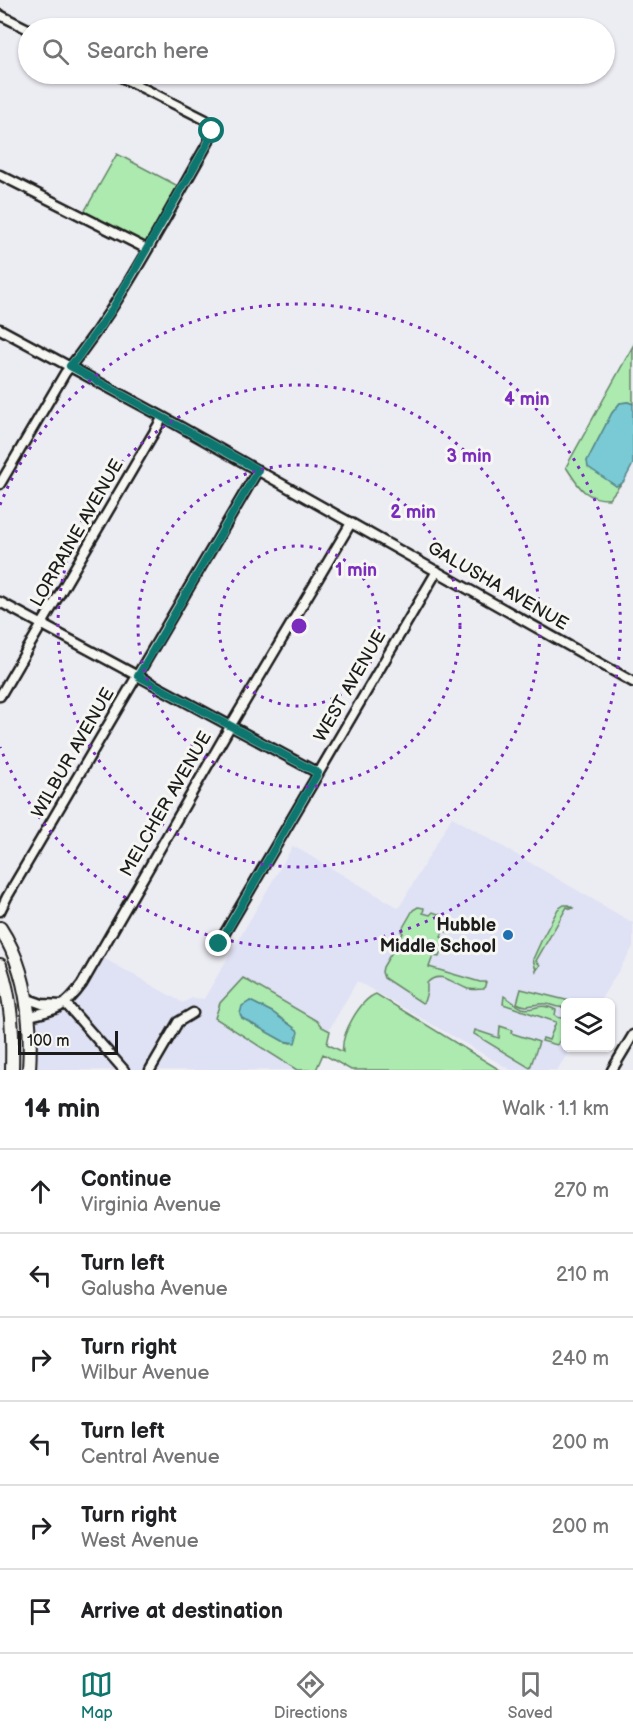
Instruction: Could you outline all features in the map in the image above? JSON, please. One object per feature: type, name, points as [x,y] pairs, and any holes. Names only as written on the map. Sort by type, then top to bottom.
[{"type":"main road","points":[[0,928],[20,972],[29,1016],[28,1070]]},
{"type":"main road","points":[[0,948],[12,971],[21,1006],[29,1016]]},
{"type":"main road","points":[[0,965],[7,987],[13,1022],[12,1070]]},
{"type":"street","points":[[0,15],[18,24]]},
{"type":"street","points":[[0,484],[64,373],[111,311],[208,143],[212,131],[206,120],[135,84]]},
{"type":"street","points":[[0,175],[147,249]]},
{"type":"street","name":"GALUSHA AVENUE","points":[[0,329],[164,417],[633,682]]},
{"type":"street","name":"LORRAINE AVENUE","points":[[0,696],[164,417]]},
{"type":"street","name":"WILBUR AVENUE","points":[[0,911],[3,900],[138,676],[258,470]]},
{"type":"street","name":"MELCHER AVENUE","points":[[64,1004],[82,984],[231,725],[351,523]]},
{"type":"street","name":"WEST AVENUE","points":[[219,944],[437,571]]},
{"type":"street","points":[[0,602],[318,773]]},
{"type":"street","points":[[25,998],[42,1004],[64,1004],[124,1070]]},
{"type":"street","points":[[29,1016],[50,1011],[64,1004]]},
{"type":"street","points":[[150,1070],[178,1022],[193,1013]]},
{"type":"street","points":[[612,1070],[633,1035]]},
{"type":"shaded area","points":[[452,817],[633,923],[633,947],[601,998],[561,998],[561,1052],[568,1052],[557,1070],[511,1070],[357,981],[306,1070],[33,1070],[32,1008],[68,1001],[98,955],[183,1003],[192,998],[204,999],[293,846],[399,908]]},
{"type":"green space","points":[[117,154],[180,187],[146,246],[83,214]]},
{"type":"green space","points":[[633,346],[633,404],[620,403],[612,413],[587,461],[616,486],[621,484],[609,499],[594,497],[583,491],[566,467]]},
{"type":"green space","points":[[568,905],[573,908],[567,907],[536,961],[540,965],[536,971],[533,959],[543,937],[558,909]]},
{"type":"green space","points":[[418,907],[424,908],[423,913],[430,915],[433,912],[452,919],[448,932],[443,931],[441,937],[445,939],[439,957],[433,956],[429,967],[486,982],[484,989],[468,989],[448,979],[437,977],[427,983],[427,992],[422,1003],[384,978],[383,967],[403,933],[401,931],[413,910]]},
{"type":"green space","points":[[243,978],[317,1021],[330,1031],[327,1044],[343,1052],[345,1037],[352,1019],[364,1003],[376,994],[500,1070],[351,1070],[323,1054],[316,1070],[297,1070],[215,1018],[220,1003]],"holes":[[[250,1001],[272,1012],[297,1030],[291,1043],[283,1041],[242,1018]]]},
{"type":"green space","points":[[521,989],[561,999],[561,1007],[547,1004],[528,1006],[517,1003]]},
{"type":"green space","points":[[504,996],[522,1008],[545,1006],[556,1010],[555,1015],[561,1018],[561,1038],[557,1045],[542,1041],[543,1038],[549,1040],[556,1022],[503,1004]]},
{"type":"green space","points":[[500,1026],[512,1030],[511,1033],[539,1042],[530,1068],[474,1034],[475,1030],[499,1038]]},
{"type":"water","points":[[620,403],[633,404],[633,464],[624,481],[616,486],[588,467],[587,461],[612,413]]},
{"type":"water","points":[[250,1001],[272,1012],[297,1030],[295,1043],[283,1041],[242,1018],[240,1014],[242,1006]]},
{"type":"place","name":"Hubble Middle School","points":[[508,935]]},
{"type":"route","points":[[212,131],[208,143],[111,311],[70,366],[258,470],[138,676],[318,773],[219,944]]}]
